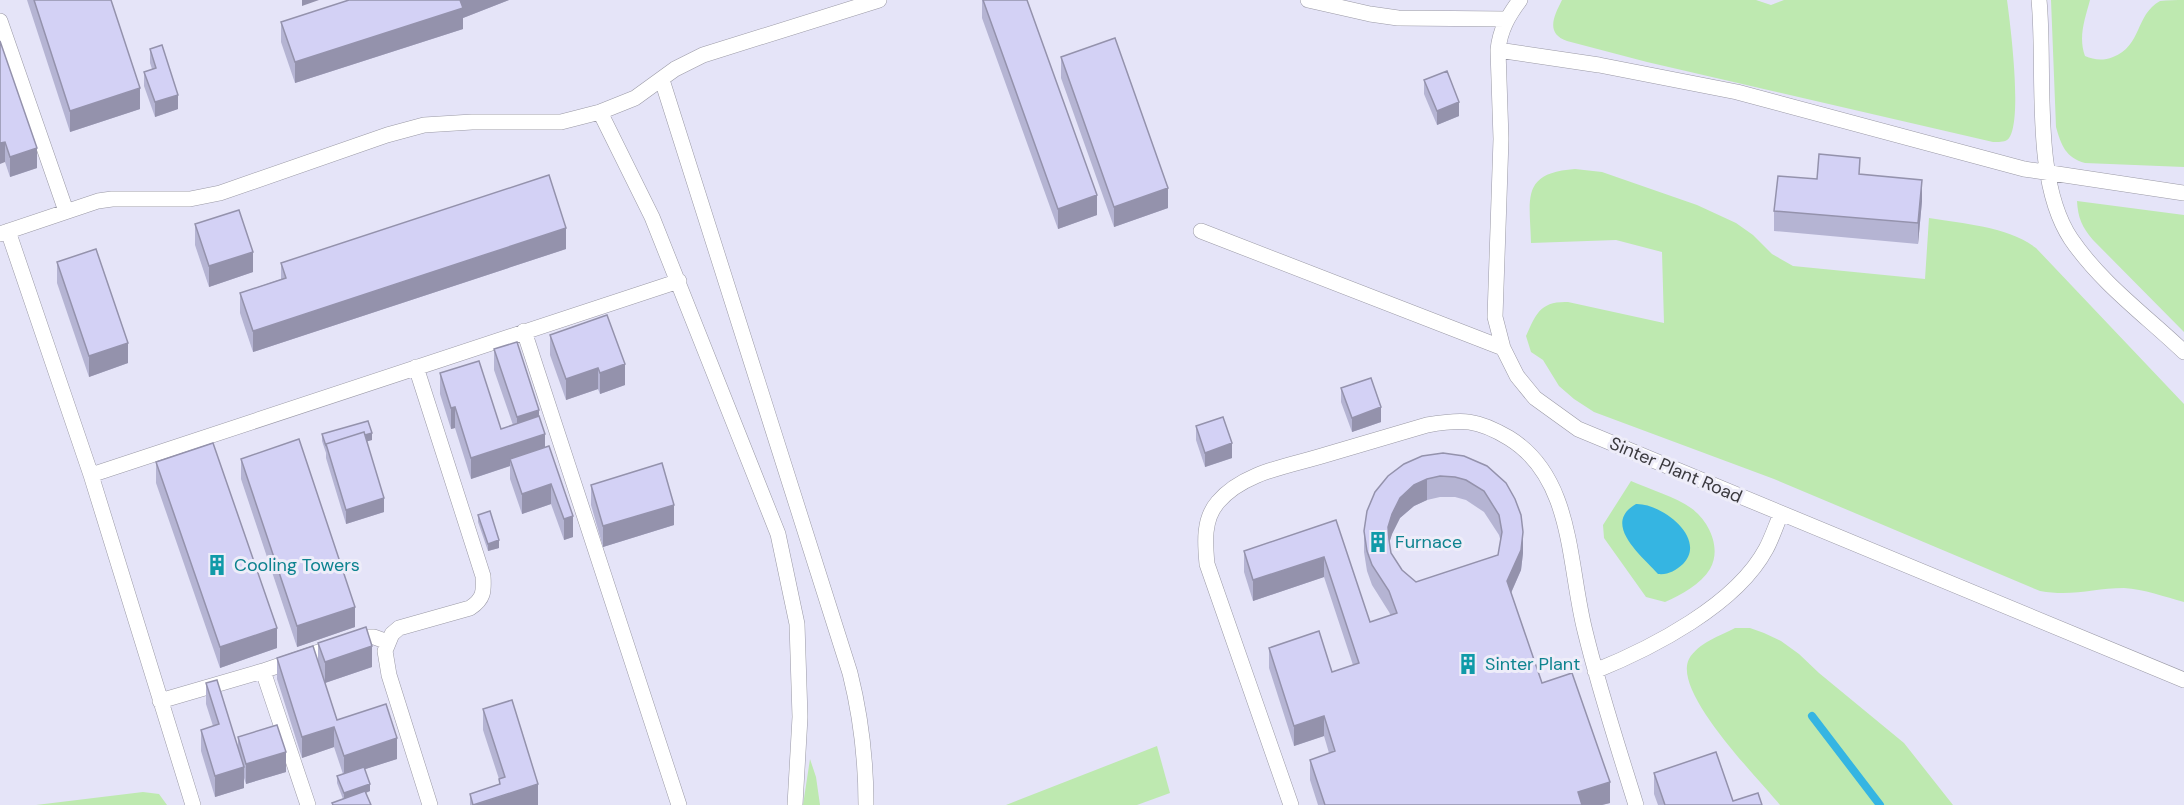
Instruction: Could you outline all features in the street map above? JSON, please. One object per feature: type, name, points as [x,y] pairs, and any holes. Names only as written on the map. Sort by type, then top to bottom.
[{"type":"lane","points":[[193,805],[91,475],[4,232],[66,211],[112,199],[190,199],[219,193],[387,135],[424,125],[472,122],[561,122],[600,112],[635,98],[675,69],[703,55],[879,0]]},
{"type":"lane","points":[[1308,0],[1398,18],[1506,19],[1520,0]]},
{"type":"lane","points":[[2039,0],[2044,132],[2048,174],[2056,209],[2070,237],[2090,264],[2114,289],[2184,352]]},
{"type":"lane","name":"Sinter Plant Road","points":[[1506,19],[1499,36],[1498,50],[1501,139],[1495,316],[1503,348],[1517,376],[1535,398],[1578,429],[2184,680]]},
{"type":"lane","points":[[0,21],[66,211]]},
{"type":"lane","points":[[1498,50],[1599,65],[1737,92],[2024,169],[2184,193]]},
{"type":"lane","points":[[662,80],[850,673],[858,704],[866,760],[866,805]]},
{"type":"lane","points":[[600,112],[652,217],[679,281],[778,534],[798,645],[800,717],[795,805]]},
{"type":"lane","points":[[1201,231],[1503,348]]},
{"type":"lane","points":[[91,475],[679,281]]},
{"type":"lane","points":[[524,331],[679,805]]},
{"type":"lane","points":[[416,367],[483,576],[484,593],[478,603],[470,608],[399,628],[392,634],[385,651],[389,675],[430,805]]},
{"type":"lane","points":[[1291,805],[1207,564],[1205,537],[1209,516],[1217,503],[1236,486],[1263,474],[1427,425],[1451,421],[1489,426],[1515,442],[1545,473],[1553,488],[1568,534],[1581,618],[1636,805]]},
{"type":"lane","points":[[1595,671],[1633,656],[1662,640],[1725,596],[1749,574],[1766,549],[1781,514]]},
{"type":"lane","points":[[160,701],[263,671],[362,637],[374,637],[388,642]]},
{"type":"lane","points":[[263,671],[308,805]]},
{"type":"shaded area","points":[[0,0],[2184,0],[2184,805],[0,805]]},
{"type":"green space","points":[[1562,0],[1756,0],[1771,5],[1784,0],[2007,0],[2015,96],[2012,131],[2007,140],[1993,142],[1647,62],[1567,41],[1560,38],[1553,24]]},
{"type":"green space","points":[[2051,0],[2090,0],[2083,28],[2083,49],[2085,56],[2099,60],[2113,57],[2129,46],[2146,14],[2160,1],[2184,0],[2184,167],[2085,163],[2073,158],[2065,150],[2056,127]]},
{"type":"green space","points":[[1575,169],[1602,172],[1697,205],[1736,223],[1753,235],[1772,254],[1793,266],[1925,279],[1929,218],[1999,230],[2036,248],[2184,404],[2184,602],[2124,588],[2073,593],[2040,591],[1774,479],[1594,412],[1574,399],[1559,386],[1543,360],[1531,352],[1526,336],[1540,310],[1551,304],[1568,302],[1664,323],[1662,252],[1616,240],[1531,243],[1530,201],[1532,191],[1545,176]]},
{"type":"green space","points":[[2077,201],[2184,215],[2184,332],[2093,240],[2081,222]]},
{"type":"green space","points":[[1631,481],[1691,508],[1703,520],[1712,536],[1715,552],[1710,569],[1696,584],[1665,602],[1646,597],[1604,538],[1603,525]]},
{"type":"green space","points":[[1735,628],[1750,628],[1764,633],[1781,641],[1799,654],[1904,743],[1953,805],[1780,805],[1720,735],[1693,692],[1687,674],[1689,659],[1693,653],[1710,640]]},
{"type":"green space","points":[[1157,746],[1170,793],[1137,805],[1006,805]]},
{"type":"green space","points":[[810,759],[816,777],[820,805],[803,805]]},
{"type":"green space","points":[[143,792],[159,794],[167,805],[36,805]]},
{"type":"water","points":[[1636,504],[1657,509],[1678,524],[1686,533],[1690,544],[1689,554],[1683,564],[1674,571],[1658,574],[1628,540],[1622,521],[1626,512]]},
{"type":"building","points":[[34,0],[111,0],[140,88],[70,111]]},
{"type":"building","points":[[349,0],[460,0],[463,8],[295,62],[281,22]]},
{"type":"building","points":[[983,0],[1027,0],[1097,195],[1058,209]]},
{"type":"building","points":[[1115,38],[1168,188],[1114,207],[1061,57]]},
{"type":"building","points":[[0,41],[37,148],[10,157],[5,142],[0,143]]},
{"type":"building","points":[[162,45],[178,95],[155,102],[144,72],[156,68],[150,49]]},
{"type":"building","points":[[1447,71],[1459,102],[1437,111],[1424,80]]},
{"type":"building","points":[[1819,154],[1860,158],[1859,174],[1922,180],[1918,223],[1774,211],[1778,176],[1817,179]]},
{"type":"building","points":[[549,175],[566,228],[253,331],[240,293],[286,278],[281,263]]},
{"type":"building","points":[[239,210],[253,252],[209,266],[195,224]]},
{"type":"building","points":[[96,249],[128,343],[89,356],[57,262]]},
{"type":"building","points":[[607,315],[625,364],[600,373],[598,368],[566,379],[550,335]]},
{"type":"building","points":[[517,342],[539,410],[517,417],[494,349]]},
{"type":"building","points":[[479,361],[501,429],[539,416],[545,434],[471,458],[455,407],[451,408],[440,373]]},
{"type":"building","points":[[1371,378],[1381,407],[1352,418],[1341,388]]},
{"type":"building","points":[[1223,417],[1232,443],[1205,453],[1196,426]]},
{"type":"building","points":[[368,421],[372,433],[365,435],[364,432],[326,444],[326,446],[322,434]]},
{"type":"building","points":[[364,432],[384,498],[346,510],[326,444]]},
{"type":"building","points":[[299,439],[355,607],[297,626],[241,459]]},
{"type":"building","name":"Cooling Towers","points":[[213,443],[277,628],[220,647],[156,462]]},
{"type":"building","points":[[549,446],[573,516],[564,519],[551,484],[522,494],[510,459]]},
{"type":"building","points":[[1443,453],[1464,456],[1487,466],[1506,483],[1515,499],[1521,515],[1523,532],[1521,550],[1507,581],[1542,683],[1572,673],[1610,782],[1578,792],[1582,805],[1325,805],[1310,760],[1335,751],[1324,716],[1294,726],[1269,648],[1319,631],[1332,672],[1359,663],[1324,557],[1253,580],[1244,551],[1336,520],[1370,622],[1397,613],[1389,591],[1372,565],[1367,551],[1364,531],[1367,511],[1375,492],[1388,476],[1404,464],[1422,456]],"holes":[[[1440,476],[1466,480],[1484,491],[1499,515],[1502,532],[1498,555],[1416,582],[1402,570],[1391,553],[1388,527],[1392,514],[1400,498],[1414,485]]]},
{"type":"building","points":[[662,463],[674,505],[603,526],[591,485]]},
{"type":"building","points":[[490,511],[499,540],[488,544],[478,515]]},
{"type":"building","points":[[366,627],[372,646],[325,662],[318,643]]},
{"type":"building","points":[[313,646],[337,720],[386,704],[397,738],[344,756],[334,727],[302,737],[277,658]]},
{"type":"building","points":[[217,680],[244,767],[215,776],[201,730],[219,724],[206,683]]},
{"type":"building","points":[[512,700],[538,784],[473,805],[470,794],[500,784],[499,779],[505,777],[483,709]]},
{"type":"building","points":[[277,725],[286,752],[246,764],[238,737]]},
{"type":"building","points":[[1716,752],[1733,801],[1758,793],[1762,805],[1665,805],[1654,773]]},
{"type":"building","points":[[364,767],[370,784],[344,793],[337,776]]},
{"type":"building","points":[[365,791],[371,805],[333,805],[332,803]]},
{"type":"waterway","points":[[1812,716],[1880,805]]},
{"type":"place","name":"Furnace","points":[[1378,542]]},
{"type":"place","name":"Cooling Towers","points":[[217,565]]},
{"type":"place","name":"Sinter Plant","points":[[1468,664]]}]
